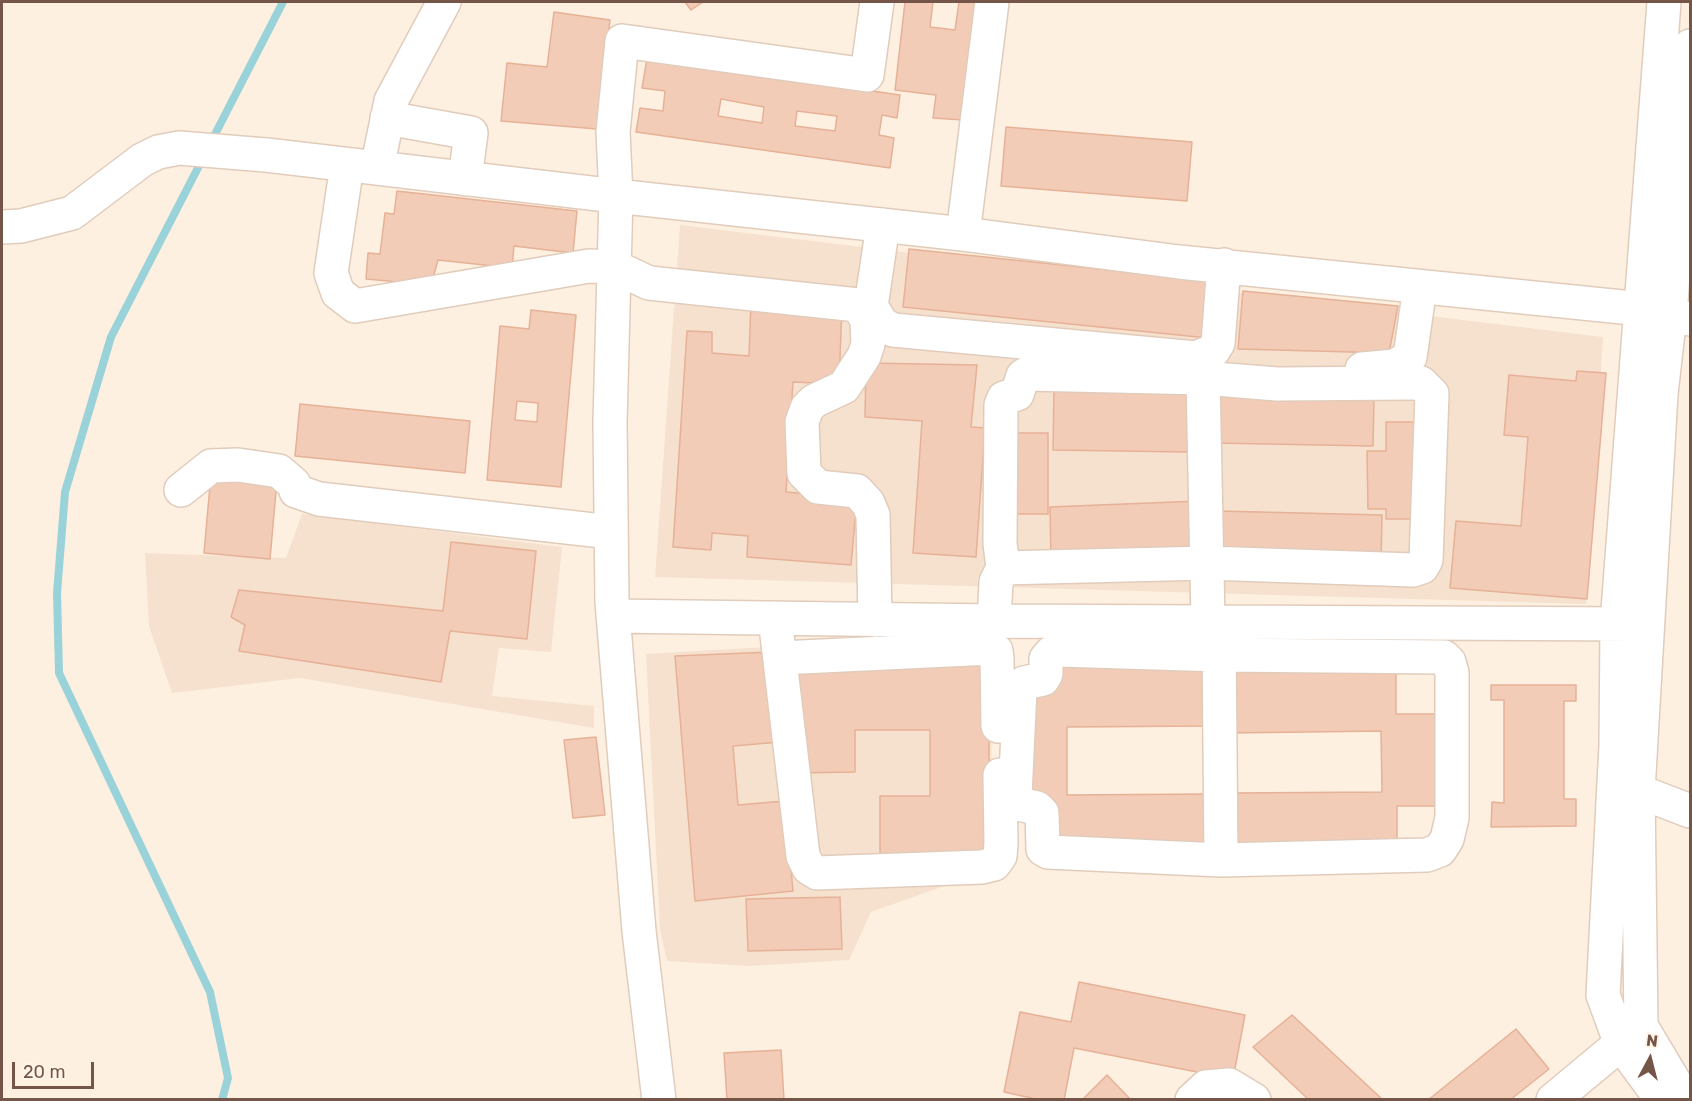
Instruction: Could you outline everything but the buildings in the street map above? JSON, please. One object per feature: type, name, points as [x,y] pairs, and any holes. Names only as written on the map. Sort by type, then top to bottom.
[{"type":"street","points":[[444,2],[391,101],[387,118],[362,167],[331,273],[338,293],[355,306],[589,266],[615,267],[649,283],[853,303],[863,311],[868,344],[864,356],[844,387],[814,401],[805,415],[802,422],[804,473],[818,487],[857,491],[868,504],[873,516],[875,620]]},
{"type":"street","points":[[659,1100],[639,931],[613,616],[610,422],[616,196],[613,132],[622,41],[867,75],[877,2]]},
{"type":"street","points":[[963,234],[992,2]]},
{"type":"street","points":[[1664,2],[1668,315]]},
{"type":"street","points":[[1684,1100],[1631,1035],[1603,995],[1616,745],[1661,394],[1690,46]]},
{"type":"street","points":[[387,118],[471,133],[465,179]]},
{"type":"street","points":[[2,227],[21,226],[72,213],[142,160],[158,152],[178,148],[266,155],[1668,315]]},
{"type":"street","points":[[883,225],[871,306],[882,324],[893,330],[1196,358],[1213,351],[1218,343],[1231,266]]},
{"type":"street","points":[[1231,266],[1225,354],[1228,363],[1252,368],[1361,369],[1395,366],[1410,357],[1413,348],[1420,287]]},
{"type":"street","points":[[994,621],[996,582],[1003,568],[1000,543],[1001,405],[1004,398],[1020,391],[1023,376],[1026,374],[1203,378],[1277,384],[1421,383],[1432,394],[1426,560],[1422,567],[1413,570],[1207,563],[1003,568]]},
{"type":"street","points":[[1203,378],[1207,563],[1219,655],[1221,860]]},
{"type":"street","points":[[181,490],[211,466],[238,465],[279,471],[294,484],[296,491],[319,500],[611,532]]},
{"type":"street","points":[[1413,570],[1413,623]]},
{"type":"street","points":[[613,616],[994,621],[1632,624]]},
{"type":"street","points":[[775,618],[803,856],[809,868],[817,873],[982,867],[994,864],[1000,856],[1001,843],[996,651],[985,646],[780,658]]},
{"type":"street","points":[[1444,657],[1445,623]]},
{"type":"street","points":[[1632,624],[1638,792],[1631,1035],[1662,1100]]},
{"type":"street","points":[[1059,650],[1219,655],[1444,657],[1449,662],[1452,674],[1452,818],[1447,839],[1440,850],[1427,855],[1221,860],[1048,852],[1043,849],[1042,813],[1037,808],[1018,804],[1015,796],[1020,689],[1024,683],[1043,679],[1046,674],[1046,659],[1051,653],[1059,650]]},
{"type":"street","points":[[1638,792],[1690,811]]},
{"type":"street","points":[[1553,1100],[1631,1035]]},
{"type":"street","points":[[1192,1100],[1206,1087],[1221,1085],[1229,1085],[1254,1100]]},
{"type":"shaded area","points":[[680,225],[1603,337],[1586,604],[655,577]]},
{"type":"shaded area","points":[[302,514],[562,547],[551,652],[499,648],[492,696],[594,706],[594,728],[300,678],[172,693],[149,626],[145,553],[286,558]]},
{"type":"shaded area","points":[[991,643],[992,869],[871,912],[849,960],[750,966],[667,961],[660,929],[646,654],[802,645]]},
{"type":"waterway","points":[[210,144],[283,2]]},
{"type":"waterway","points":[[203,158],[111,337],[65,492],[57,593],[59,673],[210,992],[228,1078],[222,1100]]}]
